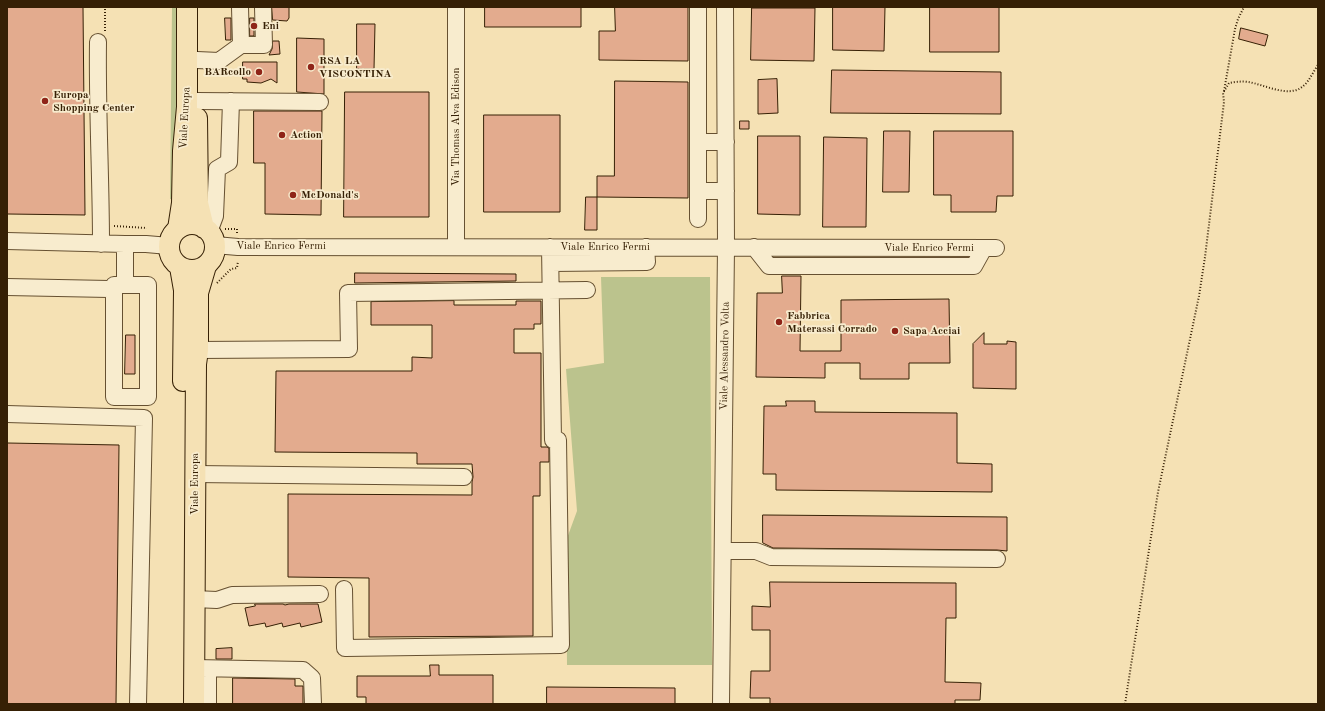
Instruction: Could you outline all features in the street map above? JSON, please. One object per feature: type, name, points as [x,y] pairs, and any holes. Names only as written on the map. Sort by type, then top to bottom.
[{"type":"main road","name":"Viale Europa","points":[[178,229],[182,203],[183,151],[187,107],[186,7]]},
{"type":"main road","name":"Viale Europa","points":[[197,7],[198,203],[209,235]]},
{"type":"main road","points":[[190,224],[198,225],[209,235],[214,253],[206,266],[191,270],[180,267],[173,260],[169,246],[170,239],[178,229],[190,224]]},
{"type":"main road","name":"Viale Europa","points":[[194,704],[201,668],[194,599],[196,364],[198,350],[198,293],[206,266]]},
{"type":"main road","name":"Viale Europa","points":[[180,267],[184,290],[181,704]]},
{"type":"street","points":[[240,7],[241,45]]},
{"type":"street","points":[[197,60],[219,61],[241,45],[264,45],[263,7]]},
{"type":"street","name":"Via Thomas Alva Edison","points":[[456,7],[456,247]]},
{"type":"street","points":[[698,7],[698,219]]},
{"type":"street","name":"Viale Alessandro Volta","points":[[721,704],[726,247],[725,7]]},
{"type":"street","points":[[98,42],[97,85],[100,244]]},
{"type":"street","points":[[197,101],[320,102]]},
{"type":"street","points":[[209,235],[215,216],[217,169],[229,162],[231,102]]},
{"type":"street","points":[[698,142],[726,142]]},
{"type":"street","points":[[698,191],[726,191]]},
{"type":"street","name":"Viale Enrico Fermi","points":[[209,235],[238,247],[990,248]]},
{"type":"street","points":[[7,241],[146,244],[169,246]]},
{"type":"street","points":[[125,244],[125,278]]},
{"type":"street","points":[[344,589],[345,648],[561,645],[558,440],[554,440],[550,247]]},
{"type":"street","points":[[551,263],[646,262],[646,247]]},
{"type":"street","points":[[125,278],[148,285],[148,397],[114,397],[114,285],[125,278]]},
{"type":"street","points":[[7,287],[109,289]]},
{"type":"street","points":[[198,350],[349,349],[348,293],[587,290]]},
{"type":"street","points":[[7,414],[144,418],[138,704]]},
{"type":"street","points":[[195,474],[464,477]]},
{"type":"street","points":[[723,551],[756,551],[771,557],[997,559]]},
{"type":"street","points":[[194,599],[217,600],[232,595],[320,594]]},
{"type":"street","points":[[208,704],[201,668],[303,670],[312,678],[313,704]]},
{"type":"path","points":[[1125,704],[1158,492],[1199,296],[1224,93],[1235,29],[1244,7]]},
{"type":"path","points":[[1224,93],[1229,84],[1238,82],[1248,82],[1291,92],[1301,88],[1318,65]]},
{"type":"green space","points":[[172,7],[179,7],[178,200],[170,199]]},
{"type":"green space","points":[[601,277],[710,277],[712,665],[567,665],[566,541],[577,511],[566,369],[604,363]]},
{"type":"building","name":"Europa Shopping Center","points":[[7,7],[83,7],[85,215],[7,214]]},
{"type":"building","points":[[272,7],[289,7],[289,18],[287,21],[273,20]]},
{"type":"building","points":[[485,7],[581,7],[581,27],[485,27]]},
{"type":"building","points":[[615,7],[688,7],[688,61],[599,60],[599,31],[615,31]]},
{"type":"building","points":[[833,7],[885,7],[884,51],[833,50]]},
{"type":"building","points":[[930,7],[999,7],[999,52],[930,52]]},
{"type":"building","points":[[752,8],[815,8],[814,61],[751,60]]},
{"type":"building","points":[[225,18],[231,18],[231,40],[226,40]]},
{"type":"building","points":[[250,18],[254,18],[254,36],[250,36]]},
{"type":"building","points":[[357,24],[375,24],[374,69],[357,69]]},
{"type":"building","points":[[1241,28],[1268,35],[1265,46],[1239,39]]},
{"type":"building","name":"RSA LA VISCONTINA","points":[[297,38],[324,39],[324,94],[297,92]]},
{"type":"building","points":[[273,41],[279,41],[280,54],[269,55],[272,49]]},
{"type":"building","points":[[243,62],[277,62],[277,83],[271,79],[261,83],[247,82],[247,79],[243,79]]},
{"type":"building","points":[[832,70],[1001,72],[1001,114],[831,113]]},
{"type":"building","points":[[777,79],[778,113],[758,114],[758,80]]},
{"type":"building","points":[[615,81],[688,82],[688,198],[597,197],[597,176],[614,176]]},
{"type":"building","points":[[345,92],[429,92],[429,217],[344,217]]},
{"type":"building","points":[[254,111],[322,111],[321,215],[265,214],[265,163],[254,163]]},
{"type":"building","points":[[484,115],[560,115],[560,212],[484,212]]},
{"type":"building","points":[[740,121],[749,121],[749,129],[740,129]]},
{"type":"building","points":[[884,131],[910,131],[909,192],[883,192]]},
{"type":"building","points":[[934,131],[1013,131],[1013,196],[997,196],[996,212],[951,212],[951,195],[934,195]]},
{"type":"building","points":[[758,136],[800,136],[800,215],[758,214]]},
{"type":"building","points":[[824,137],[867,138],[866,227],[823,227]]},
{"type":"building","points":[[586,197],[597,197],[597,230],[585,230]]},
{"type":"building","points":[[355,273],[516,274],[516,281],[355,283]]},
{"type":"building","name":"Sapa Acciai","points":[[782,276],[801,276],[800,351],[841,351],[841,300],[949,299],[950,363],[909,363],[909,379],[860,379],[860,363],[825,363],[825,378],[756,377],[757,293],[782,293]]},
{"type":"building","points":[[454,301],[454,305],[516,305],[516,301],[541,301],[541,324],[534,324],[534,329],[514,329],[514,353],[541,353],[541,447],[549,448],[549,462],[540,462],[540,496],[533,496],[533,636],[369,637],[369,578],[288,577],[288,494],[472,495],[472,464],[417,464],[417,453],[275,452],[276,371],[412,371],[412,357],[432,358],[432,325],[371,325],[371,302]]},
{"type":"building","points":[[984,333],[984,344],[1007,344],[1007,341],[1016,342],[1016,389],[973,388],[973,344]]},
{"type":"building","points":[[126,335],[135,335],[135,374],[125,374]]},
{"type":"building","points":[[786,401],[815,401],[815,412],[957,413],[957,463],[992,464],[992,492],[776,490],[776,474],[763,474],[764,406],[786,406]]},
{"type":"building","points":[[7,443],[119,445],[116,704],[7,704]]},
{"type":"building","points":[[763,515],[1007,517],[1007,551],[773,548],[763,543]]},
{"type":"building","points":[[770,582],[956,583],[956,618],[946,618],[945,682],[981,683],[980,700],[955,700],[955,704],[770,704],[770,698],[750,698],[751,671],[770,671],[770,630],[752,630],[752,606],[770,607]]},
{"type":"building","points":[[255,604],[318,604],[322,622],[301,627],[300,623],[283,627],[282,623],[266,627],[265,623],[249,626],[245,608],[255,606]]},
{"type":"building","points":[[232,648],[232,659],[216,659],[216,649]]},
{"type":"building","points":[[430,665],[439,665],[439,675],[493,675],[493,704],[366,704],[366,697],[357,697],[357,676],[430,676]]},
{"type":"building","points":[[233,678],[295,679],[295,686],[303,686],[303,704],[233,704]]},
{"type":"building","points":[[547,687],[675,688],[675,704],[547,704]]},
{"type":"place","name":"Eni","points":[[254,26]]},
{"type":"place","name":"RSA LA VISCONTINA","points":[[311,67]]},
{"type":"place","name":"BARcollo","points":[[259,72]]},
{"type":"place","name":"Europa Shopping Center","points":[[45,101]]},
{"type":"place","name":"Action","points":[[282,135]]},
{"type":"place","name":"McDonald's","points":[[293,195]]},
{"type":"place","name":"Fabbrica Materassi Corrado","points":[[779,322]]},
{"type":"place","name":"Sapa Acciai","points":[[895,331]]}]
